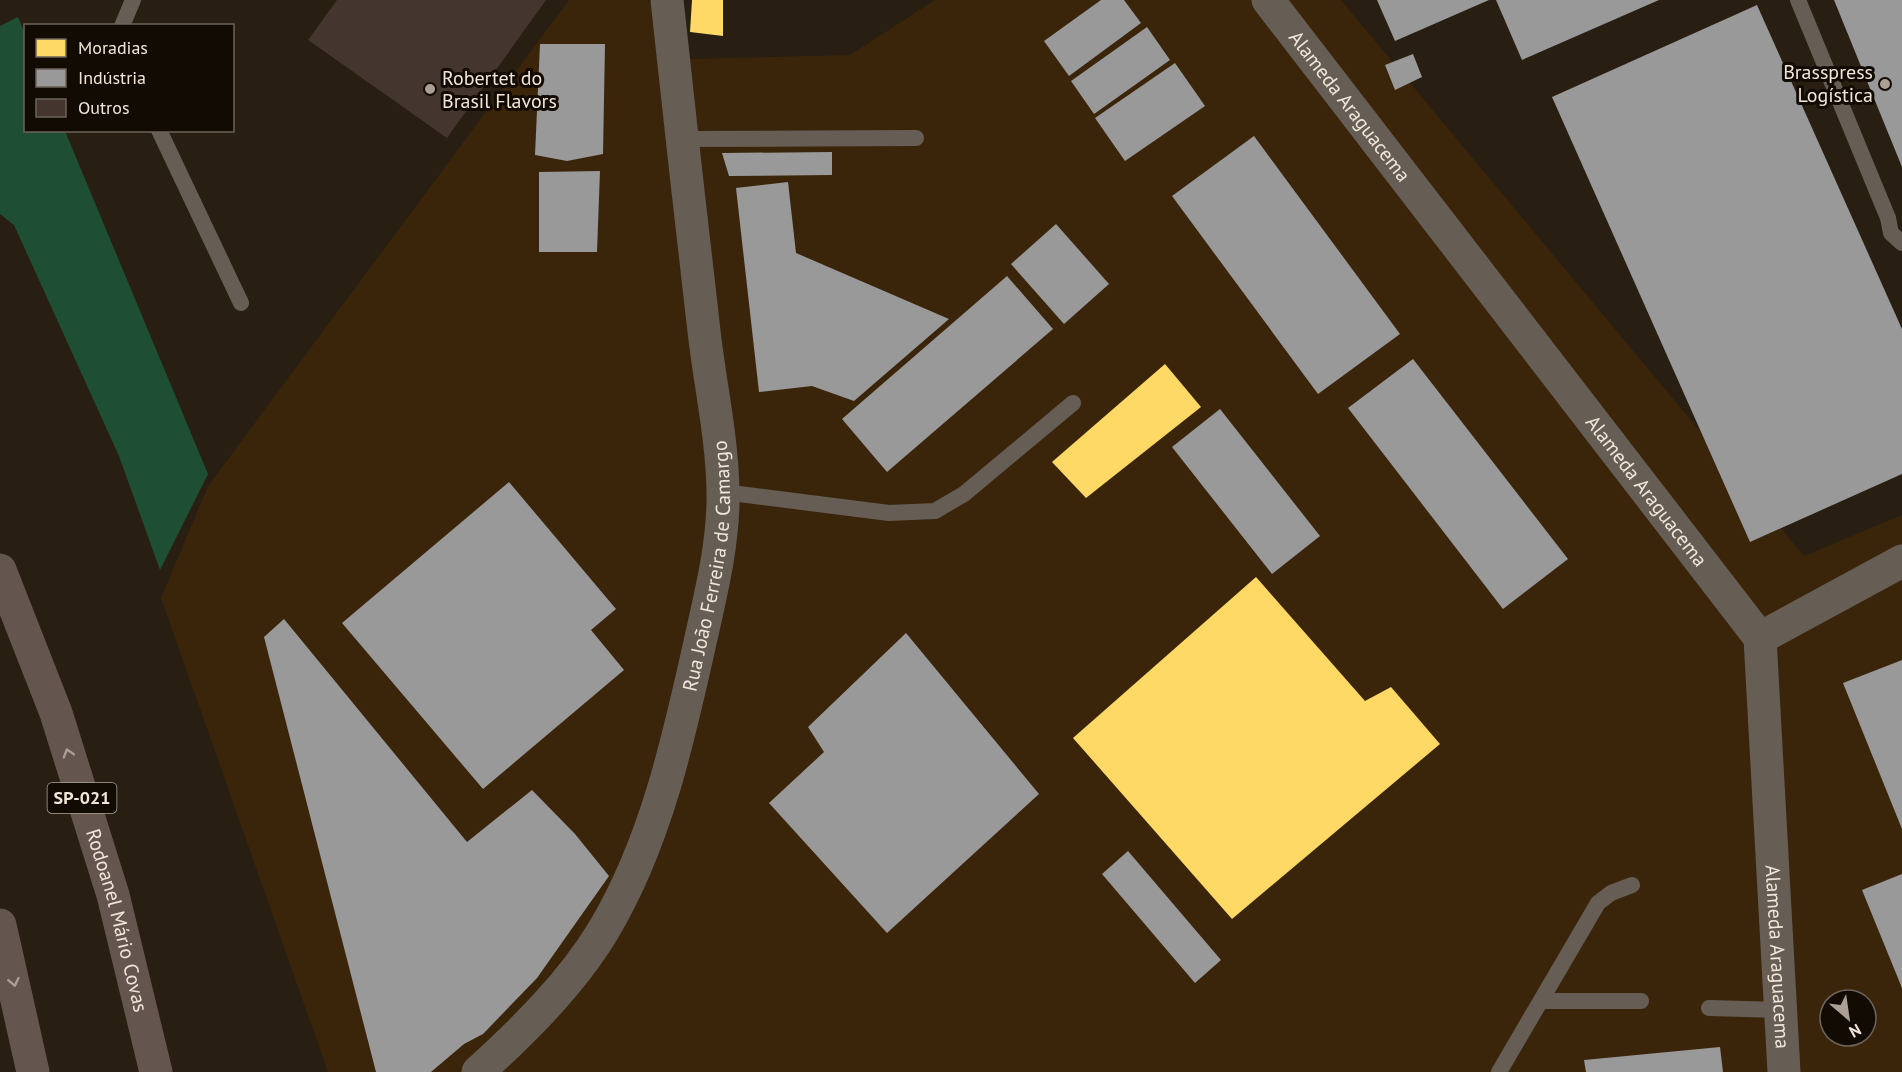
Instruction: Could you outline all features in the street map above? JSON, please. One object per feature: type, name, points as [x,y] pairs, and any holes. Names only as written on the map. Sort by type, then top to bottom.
[{"type":"highway","name":"Rodoanel Mário Covas","points":[[0,570],[56,713],[109,884],[156,1072]]},
{"type":"highway","points":[[0,925],[33,1072]]},
{"type":"street","name":"Rua João Ferreira de Camargo","points":[[478,1072],[508,1045],[560,989],[602,933],[626,889],[650,828],[688,699],[720,541],[723,492],[720,432],[706,343],[667,0]]},
{"type":"street","name":"Alameda Araguacema","points":[[1268,0],[1760,638],[1784,1072]]},
{"type":"street","points":[[1760,638],[1902,561]]},
{"type":"lane","points":[[123,24],[133,0]]},
{"type":"lane","points":[[1798,0],[1888,218],[1891,233],[1902,243]]},
{"type":"lane","points":[[160,132],[241,303]]},
{"type":"lane","points":[[682,139],[916,138]]},
{"type":"lane","points":[[723,492],[889,513],[935,512],[964,494],[1073,403]]},
{"type":"lane","points":[[1499,1072],[1543,1001],[1598,903],[1611,893],[1632,885]]},
{"type":"lane","points":[[1543,1001],[1641,1001]]},
{"type":"lane","points":[[1709,1008],[1780,1010]]},
{"type":"shaded area","points":[[569,0],[648,0],[691,59],[850,55],[935,0],[1341,0],[1804,556],[1902,515],[1902,1072],[328,1072],[161,598],[208,486]]},
{"type":"green space","points":[[18,17],[24,32],[24,132],[65,132],[208,474],[160,570],[119,456],[14,225],[0,214],[0,26]]},
{"type":"building: Moradias","points":[[692,0],[723,0],[723,36],[690,32]]},
{"type":"building: Moradias","points":[[1165,364],[1201,407],[1086,498],[1052,462]]},
{"type":"building: Moradias","points":[[1256,577],[1365,701],[1391,687],[1440,744],[1232,919],[1073,738]]},
{"type":"building: Indústria","points":[[1101,0],[1124,0],[1141,23],[1069,76],[1044,41]]},
{"type":"building: Indústria","points":[[1377,0],[1489,0],[1395,41]]},
{"type":"building: Indústria","points":[[1496,0],[1659,0],[1522,60]]},
{"type":"building: Indústria","name":"Brasspress Logística","points":[[1834,0],[1902,0],[1902,167]]},
{"type":"building: Indústria","points":[[1757,5],[1902,329],[1902,474],[1750,542],[1552,97]]},
{"type":"building: Indústria","points":[[1147,27],[1170,60],[1094,114],[1071,81]]},
{"type":"building: Indústria","points":[[540,44],[605,44],[603,154],[567,161],[535,155]]},
{"type":"building: Indústria","points":[[1413,54],[1422,77],[1395,90],[1385,65]]},
{"type":"building: Indústria","points":[[1175,63],[1205,106],[1125,161],[1095,118]]},
{"type":"building: Indústria","points":[[1254,136],[1400,334],[1318,394],[1172,196]]},
{"type":"building: Indústria","points":[[832,152],[832,175],[729,176],[722,153]]},
{"type":"building: Indústria","points":[[600,171],[597,252],[539,252],[539,172]]},
{"type":"building: Indústria","points":[[788,182],[796,253],[949,319],[854,401],[812,386],[759,392],[736,188]]},
{"type":"building: Indústria","points":[[1056,224],[1109,284],[1064,324],[1011,264]]},
{"type":"building: Indústria","points":[[1007,276],[1053,329],[887,472],[842,419]]},
{"type":"building: Indústria","points":[[1413,359],[1568,559],[1503,609],[1348,408]]},
{"type":"building: Indústria","points":[[1220,409],[1320,536],[1272,574],[1172,447]]},
{"type":"building: Indústria","points":[[509,482],[616,609],[591,630],[624,670],[483,789],[342,623]]},
{"type":"building: Indústria","points":[[284,619],[467,842],[532,790],[575,834],[609,876],[537,978],[483,1034],[464,1044],[431,1072],[376,1072],[264,637]]},
{"type":"building: Indústria","points":[[906,633],[1039,794],[887,933],[769,803],[824,752],[808,727]]},
{"type":"building: Indústria","points":[[1902,660],[1902,829],[1843,683]]},
{"type":"building: Indústria","points":[[1128,851],[1221,960],[1195,983],[1102,874]]},
{"type":"building: Indústria","points":[[1902,874],[1902,988],[1862,890]]},
{"type":"building: Indústria","points":[[1720,1047],[1723,1072],[1586,1072],[1584,1060]]},
{"type":"building: Outros","name":"Robertet do Brasil Flavors","points":[[337,0],[546,0],[447,138],[308,40]]},
{"type":"place","name":"Brasspress Logística","points":[[1885,84]]},
{"type":"place","name":"Robertet do Brasil Flavors","points":[[430,89]]}]
